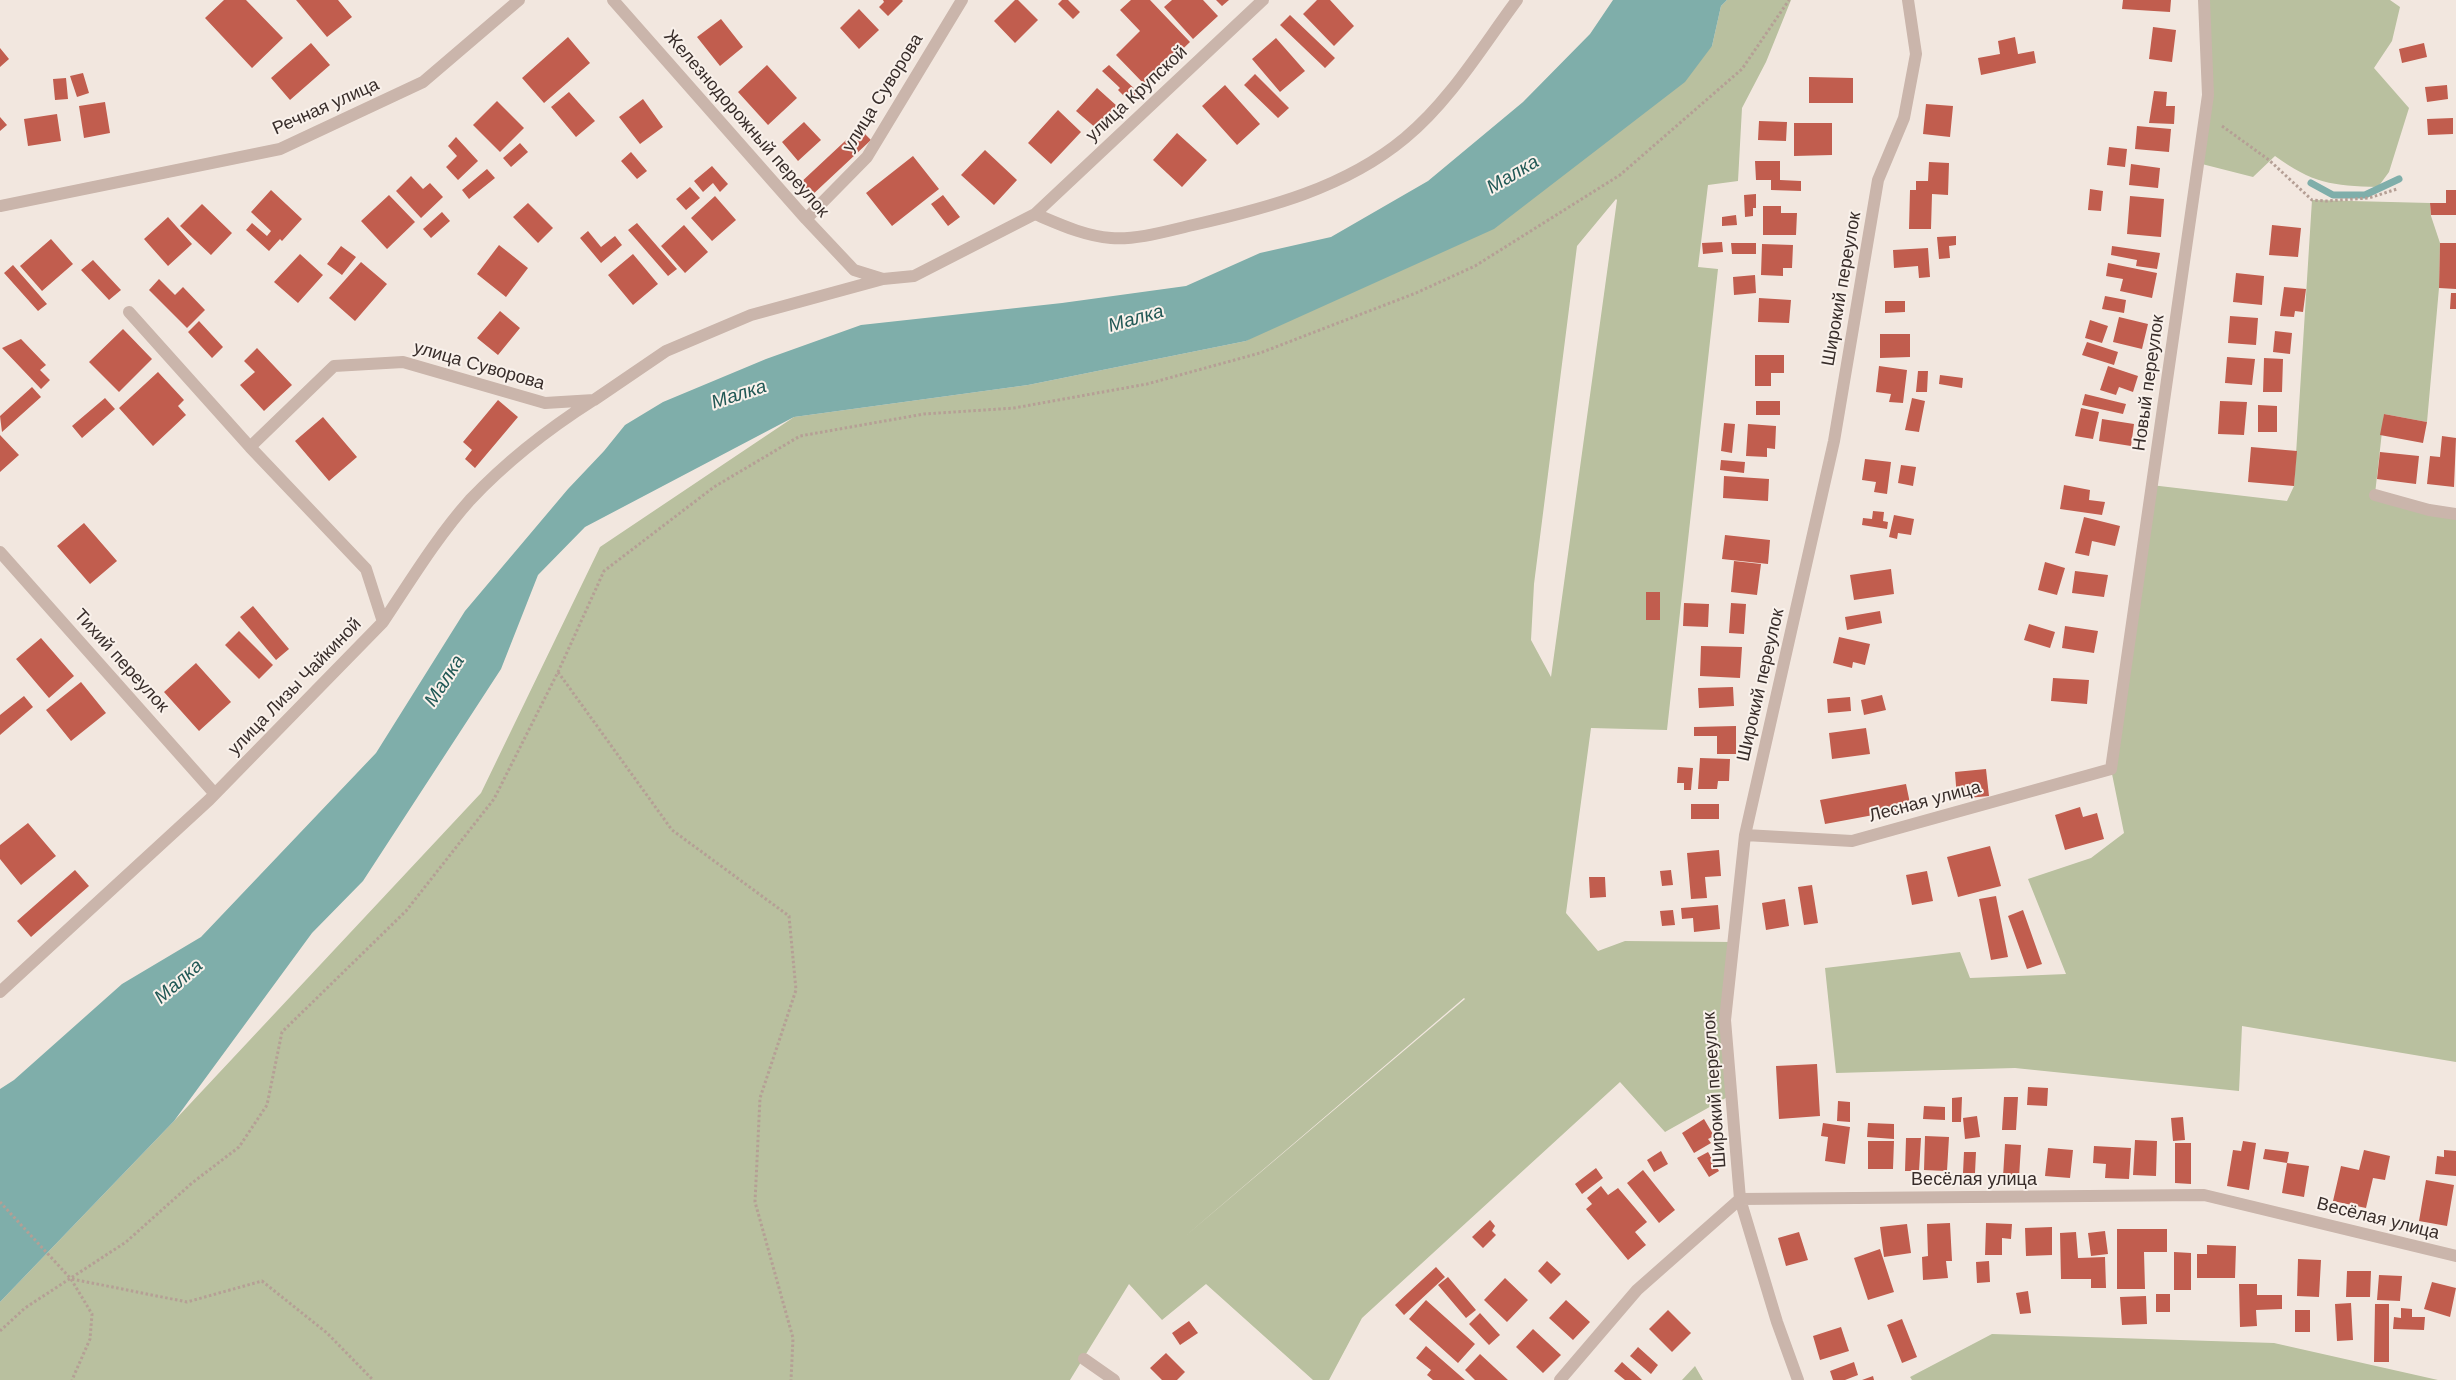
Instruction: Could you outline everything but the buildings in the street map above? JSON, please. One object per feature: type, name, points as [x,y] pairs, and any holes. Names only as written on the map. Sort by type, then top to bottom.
[{"type":"street","name":"Речная улица","points":[[0,206],[280,149],[423,82],[519,0]]},
{"type":"street","name":"Железнодорожный переулок","points":[[613,0],[806,219],[854,270],[884,279]]},
{"type":"street","name":"улица Суворова","points":[[806,219],[867,157],[962,0]]},
{"type":"street","name":"улица Крупской","points":[[884,279],[914,276],[1035,214],[1263,0]]},
{"type":"street","points":[[1035,214],[1072,230],[1111,238],[1146,235],[1240,215],[1292,199],[1331,184],[1369,164],[1405,138],[1438,106],[1517,0]]},
{"type":"street","name":"Широкий переулок","points":[[1798,1380],[1777,1322],[1740,1199],[1725,1020],[1745,835],[1834,441],[1878,180],[1904,118],[1916,54],[1908,0]]},
{"type":"street","name":"Новый переулок","points":[[2110,769],[2208,95],[2204,0]]},
{"type":"street","points":[[384,622],[433,546],[470,500],[554,425],[666,352],[751,315],[884,279]]},
{"type":"street","name":"улица Лизы Чайкиной","points":[[0,992],[215,794],[384,622],[366,569],[250,446],[129,312]]},
{"type":"street","name":"улица Суворова","points":[[250,446],[334,366],[403,362],[545,403],[594,400]]},
{"type":"street","points":[[2375,494],[2429,510],[2456,514]]},
{"type":"street","name":"Тихий переулок","points":[[0,552],[215,794]]},
{"type":"street","name":"Лесная улица","points":[[1745,835],[1852,840],[2110,769]]},
{"type":"street","name":"Весёлая улица","points":[[1740,1199],[2204,1196],[2456,1256]]},
{"type":"street","points":[[1560,1380],[1637,1290],[1740,1199]]},
{"type":"street","points":[[1084,1359],[1114,1380]]},
{"type":"path","points":[[0,1332],[25,1308],[126,1242],[192,1183],[240,1148],[267,1105],[282,1032],[406,911],[494,799],[558,672],[604,571],[714,487],[800,436],[924,414],[1014,408],[1147,384],[1260,353],[1475,266],[1620,175],[1742,69],[1789,0]]},
{"type":"path","points":[[2204,124],[2225,126],[2269,160],[2312,200],[2369,198],[2397,189]]},
{"type":"path","points":[[558,672],[672,830],[790,916],[796,990],[760,1098],[755,1202],[793,1338],[791,1380]]},
{"type":"path","points":[[0,1202],[71,1279],[92,1314],[90,1339],[72,1380]]},
{"type":"path","points":[[71,1279],[188,1302],[262,1281],[327,1332],[373,1380]]},
{"type":"green space","points":[[1727,0],[1791,0],[1766,62],[1742,108],[1738,181],[1708,185],[1698,267],[1718,269],[1667,730],[1591,728],[1566,913],[1598,951],[1625,941],[1733,942],[1725,1020],[1731,1095],[1665,1132],[1620,1082],[1362,1318],[1329,1380],[1313,1380],[1206,1284],[1162,1320],[1129,1284],[1070,1380],[0,1380],[0,1302],[174,1121],[481,793],[600,547],[794,417],[1028,385],[1246,341],[1712,46],[1721,6]],"holes":[[[1617,200],[1551,677],[1531,640],[1534,584],[1577,246]],[[1464,998],[1465,999],[1183,1238]]]},
{"type":"green space","points":[[2204,0],[2390,0],[2400,7],[2392,41],[2374,68],[2409,108],[2389,172],[2378,187],[2348,186],[2323,181],[2300,172],[2275,156],[2253,177],[2198,163],[2208,95]]},
{"type":"green space","points":[[2312,200],[2430,203],[2431,216],[2440,243],[2439,288],[2427,422],[2384,414],[2375,494],[2456,511],[2456,1062],[2242,1026],[2239,1091],[2015,1068],[1836,1073],[1825,968],[1960,952],[1970,978],[2066,974],[2028,879],[2091,858],[2124,833],[2111,769],[2151,485],[2287,501],[2294,486]]},
{"type":"green space","points":[[1992,1334],[2274,1343],[2438,1380],[1912,1380],[1910,1377]]},
{"type":"green space","points":[[1695,1366],[1703,1380],[1682,1380]]},
{"type":"water","name":"Малка","points":[[1613,0],[1727,0],[1721,6],[1712,46],[1685,82],[1494,229],[1246,341],[1028,385],[794,417],[585,527],[538,575],[501,669],[363,881],[312,933],[174,1121],[0,1302],[0,1089],[14,1080],[122,984],[201,937],[376,753],[465,611],[625,425],[663,402],[766,359],[861,325],[1062,303],[1186,286],[1260,253],[1331,237],[1428,181],[1523,102],[1590,34]]},
{"type":"waterway","points":[[2311,183],[2333,195],[2365,195],[2399,179]]}]
